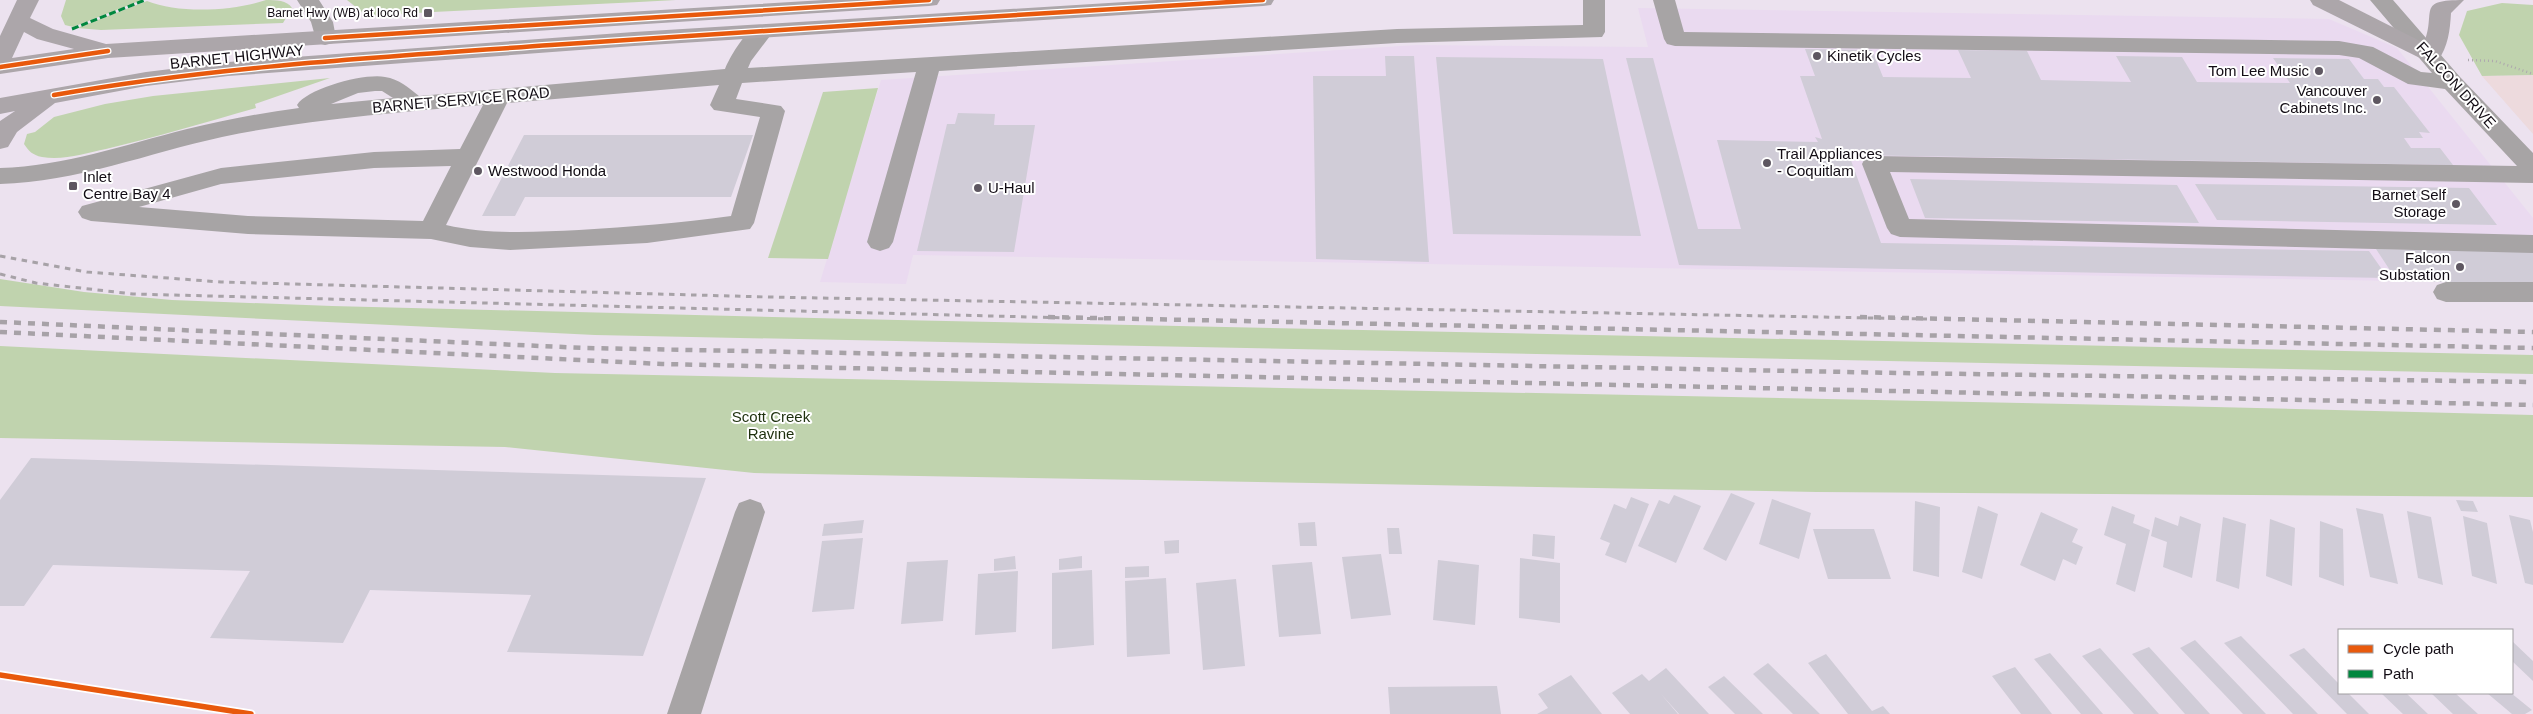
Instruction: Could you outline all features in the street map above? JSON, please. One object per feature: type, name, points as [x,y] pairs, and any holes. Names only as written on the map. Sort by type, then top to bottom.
[{"type":"main road","points":[[0,60],[17,20],[28,0]]},
{"type":"main road","name":"BARNET HIGHWAY","points":[[0,67],[108,51],[929,0]]},
{"type":"main road","name":"BARNET HIGHWAY","points":[[0,106],[146,79],[228,69],[1263,0]]},
{"type":"main road","points":[[2321,0],[2344,10],[2432,58],[2439,34],[2440,11],[2453,0]]},
{"type":"main road","points":[[17,20],[45,34],[108,51]]},
{"type":"main road","points":[[0,89],[117,67],[210,45]]},
{"type":"main road","points":[[0,141],[8,127],[54,95]]},
{"type":"street","points":[[308,0],[322,22],[325,38]]},
{"type":"street","name":"BARNET SERVICE ROAD","points":[[0,176],[36,173],[81,165],[186,138],[286,117],[415,104],[733,76],[1397,36],[1594,32],[1594,0]]},
{"type":"street","points":[[1664,0],[1675,39],[2339,48],[2365,52],[2416,79],[2452,82]]},
{"type":"street","name":"FALCON DRIVE","points":[[2381,0],[2452,82],[2532,166]]},
{"type":"street","points":[[468,157],[374,160],[221,176],[91,212],[248,225],[431,230],[459,239],[551,240],[681,232],[741,223],[773,111],[722,105],[740,59],[762,32]]},
{"type":"street","points":[[880,242],[929,65]]},
{"type":"street","points":[[431,230],[498,98]]},
{"type":"street","points":[[2532,166],[1874,164],[1900,228],[2533,244]]},
{"type":"street","points":[[2446,292],[2533,292]]},
{"type":"street","points":[[684,714],[750,512]]},
{"type":"path","points":[[2432,58],[2495,61],[2533,74]]},
{"type":"shaded area","points":[[1638,8],[2329,19],[2397,48],[2533,218],[2533,252],[2376,249],[2397,281],[913,255],[906,284],[820,282],[881,80],[1416,45],[1648,47]]},
{"type":"shaded area","points":[[2533,75],[2533,134],[2482,76]]},
{"type":"green space","points":[[66,0],[142,0],[73,27],[65,25],[61,16]]},
{"type":"green space","points":[[266,0],[277,0],[290,5],[292,8],[283,23],[101,30],[77,28],[147,1],[174,8],[206,10],[238,7]]},
{"type":"green space","points":[[347,0],[676,0],[367,16]]},
{"type":"green space","points":[[2502,3],[2533,5],[2533,75],[2482,76],[2459,35],[2467,11]]},
{"type":"green space","points":[[330,78],[255,104],[256,108],[144,140],[82,154],[58,158],[42,157],[31,152],[24,144],[27,134],[35,132],[54,117],[105,104],[153,96]]},
{"type":"green space","points":[[878,88],[828,259],[768,258],[823,92]]},
{"type":"green space","points":[[0,279],[84,292],[172,300],[332,306],[2533,355],[2533,374],[595,335],[0,306]]},
{"type":"green space","name":"Scott Creek Ravine","points":[[0,346],[555,373],[2533,415],[2533,497],[1817,492],[754,473],[505,447],[0,438]]},
{"type":"building","points":[[1805,49],[1872,50],[1883,77],[1971,78],[1958,50],[2027,51],[2041,80],[2131,82],[2116,56],[2182,57],[2197,82],[2290,83],[2273,58],[2349,59],[2364,79],[2378,79],[2384,87],[2394,87],[2430,133],[2419,132],[2423,138],[2404,138],[2411,148],[2440,148],[2453,165],[1849,155],[1881,243],[2369,251],[2388,278],[1679,265],[1626,58],[1653,58],[1698,229],[1741,229],[1717,140],[1818,142],[1815,137],[1822,139],[1800,76],[1815,76]]},
{"type":"building","points":[[1385,56],[1414,56],[1429,262],[1316,259],[1313,76],[1386,76]]},
{"type":"building","points":[[1436,57],[1603,59],[1641,236],[1453,234]]},
{"type":"building","name":"U-Haul","points":[[958,113],[995,114],[994,125],[1035,125],[1014,252],[917,251],[947,124],[955,124]]},
{"type":"building","points":[[524,135],[753,135],[731,197],[525,197],[515,216],[482,216]]},
{"type":"building","points":[[1910,179],[2177,185],[2199,223],[1925,218]]},
{"type":"building","points":[[2195,184],[2469,188],[2497,225],[2217,220]]},
{"type":"building","name":"Falcon Substation","points":[[2376,249],[2533,252],[2533,284],[2397,281]]},
{"type":"building","points":[[31,458],[706,478],[643,656],[507,652],[531,595],[370,590],[343,643],[210,638],[250,571],[53,565],[24,606],[0,606],[0,500]]},
{"type":"building","points":[[1731,493],[1755,503],[1726,561],[1703,549]]},
{"type":"building","points":[[1674,495],[1701,506],[1676,563],[1638,546],[1659,500],[1669,504]]},
{"type":"building","points":[[1631,497],[1649,504],[1626,563],[1605,555],[1610,543],[1600,539],[1614,504],[1626,509]]},
{"type":"building","points":[[1772,499],[1811,513],[1799,559],[1759,544]]},
{"type":"building","points":[[2456,500],[2473,501],[2478,512],[2461,511]]},
{"type":"building","points":[[1915,501],[1940,507],[1939,577],[1913,571]]},
{"type":"building","points":[[1978,506],[1998,514],[1982,579],[1962,572]]},
{"type":"building","points":[[2112,506],[2135,515],[2133,523],[2150,530],[2135,592],[2116,584],[2126,544],[2104,535]]},
{"type":"building","points":[[2356,508],[2383,514],[2398,584],[2370,577]]},
{"type":"building","points":[[2407,511],[2431,517],[2443,585],[2418,578]]},
{"type":"building","points":[[2041,512],[2078,529],[2072,542],[2083,547],[2076,565],[2063,559],[2055,581],[2020,565]]},
{"type":"building","points":[[2509,515],[2530,520],[2533,532],[2533,585],[2525,583]]},
{"type":"building","points":[[2180,516],[2201,524],[2192,578],[2163,567],[2167,542],[2151,536],[2155,517],[2178,526]]},
{"type":"building","points":[[2463,516],[2487,523],[2497,584],[2472,576]]},
{"type":"building","points":[[2223,517],[2246,524],[2239,589],[2216,581]]},
{"type":"building","points":[[2270,519],[2295,528],[2292,586],[2266,576]]},
{"type":"building","points":[[864,520],[862,533],[822,536],[824,524]]},
{"type":"building","points":[[2320,521],[2343,529],[2344,586],[2319,577]]},
{"type":"building","points":[[1315,522],[1317,546],[1300,546],[1298,523]]},
{"type":"building","points":[[1387,528],[1399,528],[1402,554],[1389,554]]},
{"type":"building","points":[[1813,529],[1874,529],[1891,579],[1828,579]]},
{"type":"building","points":[[1533,534],[1555,536],[1554,559],[1532,556]]},
{"type":"building","points":[[863,538],[854,609],[812,612],[822,541]]},
{"type":"building","points":[[1179,540],[1179,553],[1165,554],[1164,541]]},
{"type":"building","points":[[1381,554],[1391,615],[1351,619],[1342,557]]},
{"type":"building","points":[[1015,556],[1016,569],[994,571],[994,559]]},
{"type":"building","points":[[1082,556],[1082,568],[1059,570],[1059,559]]},
{"type":"building","points":[[1520,558],[1560,563],[1560,623],[1519,618]]},
{"type":"building","points":[[948,560],[943,621],[901,624],[907,562]]},
{"type":"building","points":[[1438,560],[1479,565],[1475,625],[1433,620]]},
{"type":"building","points":[[1312,562],[1321,634],[1279,637],[1272,565]]},
{"type":"building","points":[[1149,566],[1149,577],[1125,578],[1125,567]]},
{"type":"building","points":[[1092,570],[1094,645],[1052,649],[1052,573]]},
{"type":"building","points":[[1018,571],[1016,632],[975,635],[978,574]]},
{"type":"building","points":[[1166,578],[1170,654],[1127,657],[1125,581]]},
{"type":"building","points":[[1236,579],[1245,666],[1203,670],[1196,583]]},
{"type":"building","points":[[2241,636],[2318,714],[2293,714],[2224,643]]},
{"type":"building","points":[[2195,640],[2266,714],[2243,714],[2180,648]]},
{"type":"building","points":[[2513,642],[2533,661],[2533,681],[2513,662]]},
{"type":"building","points":[[2149,647],[2210,714],[2185,714],[2132,654]]},
{"type":"building","points":[[2100,648],[2159,714],[2134,714],[2082,656]]},
{"type":"building","points":[[2304,648],[2338,683],[2338,694],[2349,694],[2369,714],[2347,714],[2289,655]]},
{"type":"building","points":[[2050,653],[2103,714],[2081,714],[2034,659]]},
{"type":"building","points":[[1826,654],[1872,711],[1883,706],[1890,714],[1848,714],[1808,663]]},
{"type":"building","points":[[1768,663],[1820,714],[1793,714],[1753,674]]},
{"type":"building","points":[[2015,667],[2052,714],[2021,714],[1992,676]]},
{"type":"building","points":[[1666,668],[1709,714],[1679,714],[1661,694],[1678,714],[1630,714],[1612,693],[1642,674],[1649,681]]},
{"type":"building","points":[[1571,675],[1602,714],[1537,714],[1548,708],[1538,694]]},
{"type":"building","points":[[1724,676],[1763,714],[1735,714],[1708,687]]},
{"type":"building","points":[[1497,686],[1501,714],[1390,714],[1388,687]]},
{"type":"building","points":[[2382,694],[2407,694],[2428,714],[2403,714]]},
{"type":"building","points":[[2432,694],[2456,694],[2478,714],[2453,714]]},
{"type":"building","points":[[2488,694],[2512,694],[2532,710],[2525,714],[2512,714]]},
{"type":"railway","points":[[0,256],[87,272],[221,282],[767,297],[1927,319]]},
{"type":"railway","points":[[0,274],[36,283],[133,294],[1109,319]]},
{"type":"railway","points":[[1048,317],[2533,348]]},
{"type":"railway","points":[[1860,317],[2533,332]]},
{"type":"railway","points":[[0,322],[586,348],[1900,373],[2533,382]]},
{"type":"railway","points":[[0,332],[662,364],[2533,405]]},
{"type":"marked path","points":[[72,29],[145,0]]},
{"type":"cycle path","points":[[325,38],[929,0]]},
{"type":"cycle path","points":[[54,95],[146,79],[307,62],[634,39],[1263,0]]},
{"type":"cycle path","points":[[0,67],[108,51]]},
{"type":"cycle path","points":[[0,675],[251,714]]},
{"type":"place","name":"Barnet Hwy (WB) at Ioco Rd","points":[[428,13]]},
{"type":"place","name":"Kinetik Cycles","points":[[1817,56]]},
{"type":"place","name":"Tom Lee Music","points":[[2319,71]]},
{"type":"place","name":"Vancouver Cabinets Inc.","points":[[2377,100]]},
{"type":"place","name":"Trail Appliances - Coquitlam","points":[[1767,163]]},
{"type":"place","name":"Westwood Honda","points":[[478,171]]},
{"type":"place","name":"Inlet Centre Bay 4","points":[[73,186]]},
{"type":"place","name":"U-Haul","points":[[978,188]]},
{"type":"place","name":"Barnet Self Storage","points":[[2456,204]]},
{"type":"place","name":"Falcon Substation","points":[[2460,267]]}]
